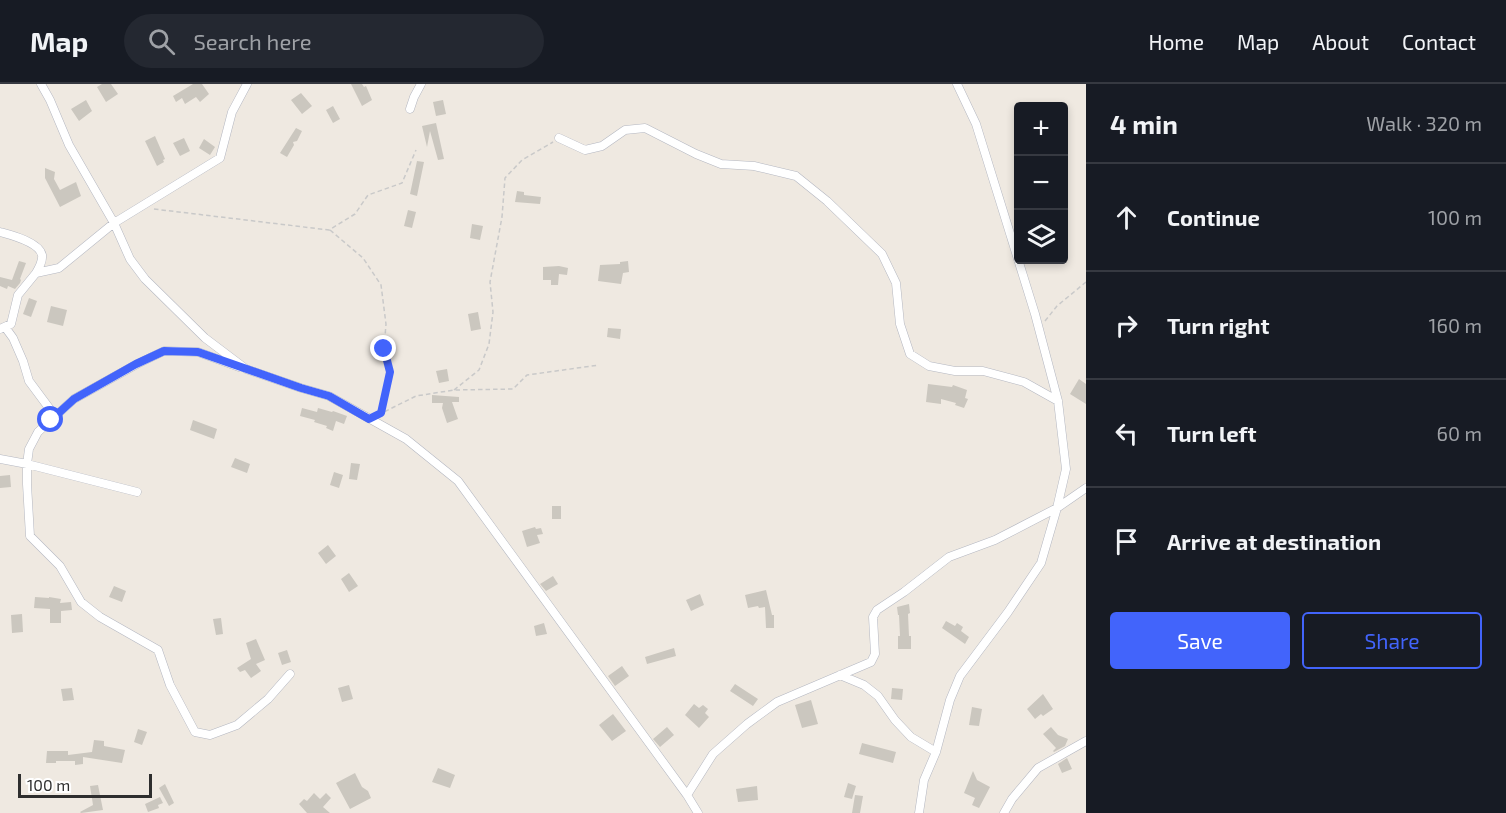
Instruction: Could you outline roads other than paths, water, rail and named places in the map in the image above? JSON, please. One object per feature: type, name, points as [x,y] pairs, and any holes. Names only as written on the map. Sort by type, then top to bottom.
[{"type":"street","points":[[41,84],[69,145],[114,223],[130,259],[145,279],[205,338],[246,369]]},
{"type":"street","points":[[36,273],[59,268],[114,223],[220,158],[232,112],[247,84]]},
{"type":"street","points":[[410,108],[421,84]]},
{"type":"street","points":[[919,813],[924,780],[936,752],[950,700],[960,676],[1041,563],[1066,469],[1058,401],[1039,329],[976,124],[957,84]]},
{"type":"street","points":[[559,138],[585,150],[602,146],[625,130],[645,128],[678,146],[721,164],[754,166],[796,176],[827,201],[882,254],[896,283],[900,324],[910,354],[929,366],[955,371],[984,371],[1024,382],[1058,401]]},
{"type":"street","points":[[0,232],[32,243],[38,247],[42,255],[36,273],[18,295],[11,324],[2,328],[13,338],[23,361],[28,381],[55,416]]},
{"type":"street","points":[[290,674],[268,699],[237,725],[210,735],[195,732],[170,685],[158,650],[100,617],[81,602],[60,566],[30,536],[28,513],[29,449],[38,432],[74,399],[164,351],[198,352],[329,396],[406,439],[458,481],[698,813]]},
{"type":"street","points":[[0,459],[137,492]]},
{"type":"street","points":[[687,795],[713,754],[747,724],[777,702],[871,662],[875,654],[873,617],[877,610],[949,557],[995,540],[1057,508],[1086,488]]},
{"type":"street","points":[[840,675],[864,685],[878,696],[895,720],[911,737],[936,752]]},
{"type":"street","points":[[1004,813],[1012,799],[1038,768],[1086,741]]}]
